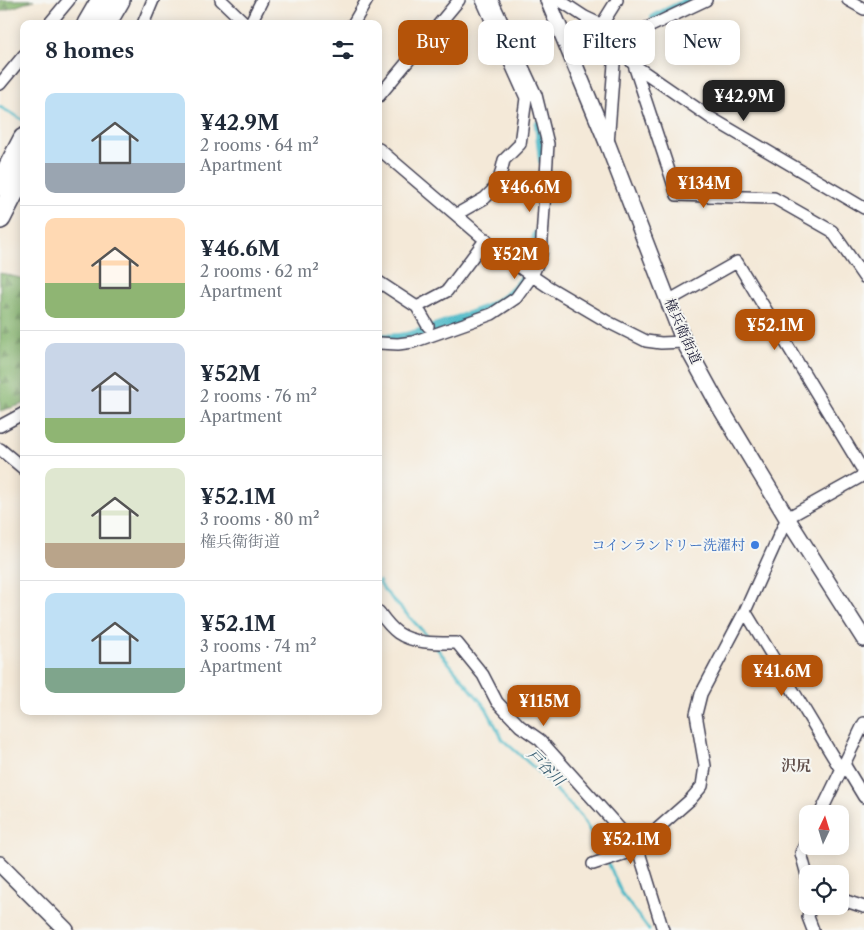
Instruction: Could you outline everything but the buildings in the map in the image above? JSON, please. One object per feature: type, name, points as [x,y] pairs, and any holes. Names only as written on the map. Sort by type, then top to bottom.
[{"type":"highway","points":[[90,20],[102,0]]},
{"type":"highway","points":[[107,20],[119,0]]},
{"type":"highway","points":[[0,185],[20,147]]},
{"type":"highway","points":[[0,218],[20,179]]},
{"type":"street","points":[[52,20],[69,0]]},
{"type":"street","points":[[145,20],[153,0]]},
{"type":"street","points":[[221,0],[242,20]]},
{"type":"street","points":[[252,20],[262,0]]},
{"type":"street","points":[[355,20],[367,0]]},
{"type":"street","points":[[382,92],[459,0]]},
{"type":"street","points":[[457,214],[485,198],[498,185],[504,160],[520,144],[526,98],[482,0]]},
{"type":"street","points":[[382,343],[413,342],[492,314],[516,298],[532,276],[541,255],[548,144],[536,95],[492,0]]},
{"type":"street","points":[[552,0],[592,20]]},
{"type":"street","name":"権兵衛街道","points":[[552,0],[684,342],[718,404],[787,518],[864,639]]},
{"type":"street","points":[[604,20],[617,0]]},
{"type":"street","points":[[655,24],[706,0]]},
{"type":"street","points":[[848,0],[864,9]]},
{"type":"street","points":[[0,84],[20,60]]},
{"type":"street","points":[[608,145],[614,65]]},
{"type":"street","points":[[634,65],[711,118],[864,208]]},
{"type":"street","points":[[634,65],[677,195],[774,198],[832,231],[864,277]]},
{"type":"street","points":[[382,152],[510,261],[532,276],[608,322],[646,341],[661,343],[684,342]]},
{"type":"street","points":[[417,307],[447,291],[486,240]]},
{"type":"street","points":[[598,863],[638,848],[690,800],[702,786],[705,766],[696,714],[698,703],[745,611],[787,518],[864,474],[737,262],[668,301]]},
{"type":"street","points":[[382,284],[417,307],[428,326]]},
{"type":"street","points":[[0,426],[20,415]]},
{"type":"street","points":[[0,449],[20,466]]},
{"type":"street","points":[[745,611],[842,767],[864,797]]},
{"type":"street","points":[[382,615],[398,633],[432,642],[456,643],[483,675],[497,702],[520,726],[540,740],[638,848],[663,930]]},
{"type":"street","points":[[824,805],[864,723]]},
{"type":"street","points":[[801,855],[804,865]]},
{"type":"street","points":[[802,860],[807,865]]},
{"type":"street","points":[[0,864],[66,930]]},
{"type":"street","points":[[849,903],[864,908]]},
{"type":"street","points":[[808,915],[813,930]]},
{"type":"green space","points":[[0,0],[34,0],[0,12]]},
{"type":"green space","points":[[0,273],[20,278],[20,405],[0,411]]},
{"type":"waterway","points":[[655,18],[692,0]]},
{"type":"waterway","name":"戸谷川","points":[[0,107],[20,118]]},
{"type":"waterway","points":[[539,125],[543,160]]},
{"type":"waterway","points":[[384,338],[391,339],[419,333],[477,313],[506,298],[518,287],[527,274],[533,257],[537,235]]},
{"type":"waterway","name":"戸谷川","points":[[382,586],[431,640]]},
{"type":"waterway","name":"戸谷川","points":[[434,645],[486,708],[503,740],[539,772],[581,816],[605,857]]},
{"type":"waterway","name":"戸谷川","points":[[608,862],[622,894],[649,930]]},
{"type":"place","name":"コインランドリー洗濯村","points":[[755,545]]},
{"type":"district","name":"沢尻","points":[[796,765]]}]
